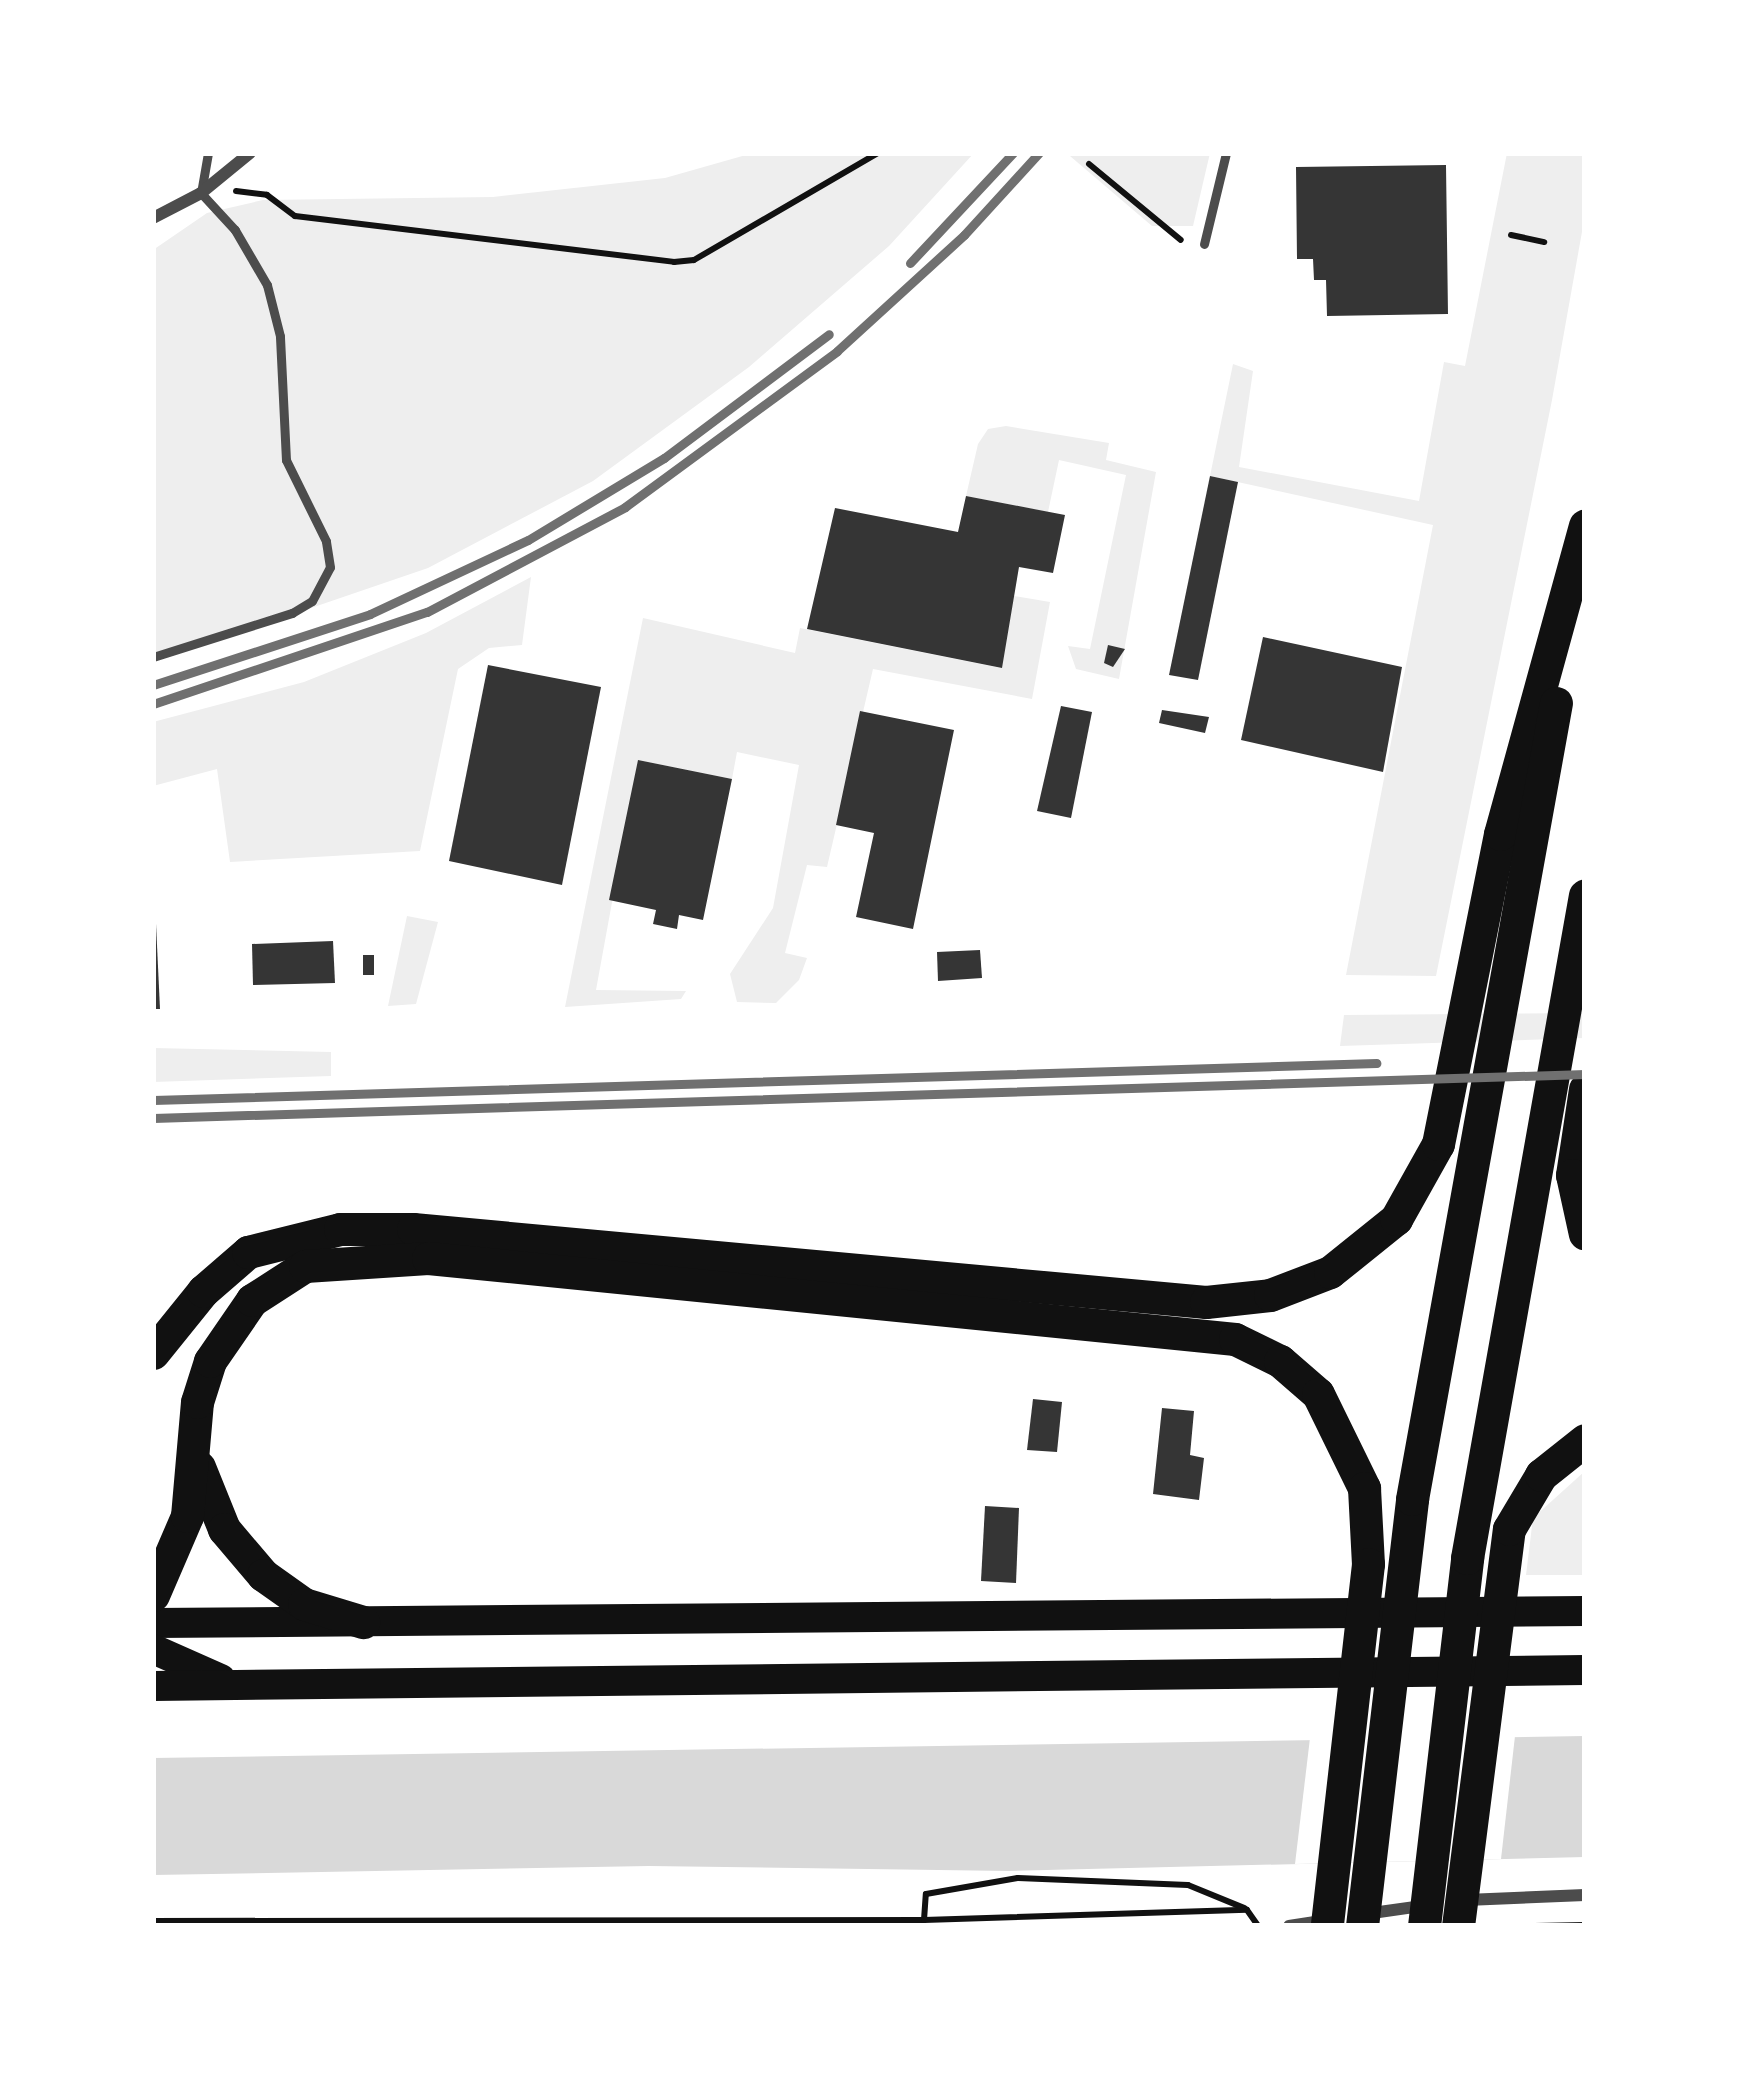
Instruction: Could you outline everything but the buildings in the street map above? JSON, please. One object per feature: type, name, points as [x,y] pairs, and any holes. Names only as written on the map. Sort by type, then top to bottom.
[{"type":"highway","points":[[153,1353],[238,1259],[284,1238],[340,1229],[1247,1300],[1330,1272],[1366,1247],[1409,1202],[1438,1144],[1482,916],[1585,526]]},
{"type":"highway","points":[[1362,1926],[1403,1563],[1475,1139],[1585,548]]},
{"type":"highway","points":[[1424,1926],[1467,1558],[1583,904]]},
{"type":"highway","points":[[1585,1089],[1574,1190],[1585,1234]]},
{"type":"highway","points":[[153,1595],[187,1516],[195,1429],[210,1361],[252,1300],[305,1266],[351,1259],[451,1260],[1183,1328],[1251,1345],[1318,1394],[1364,1488],[1368,1564],[1327,1926]]},
{"type":"highway","points":[[195,1429],[206,1495],[237,1547],[304,1604],[363,1622]]},
{"type":"highway","points":[[1458,1926],[1503,1558],[1527,1492],[1585,1440]]},
{"type":"main road","points":[[153,1623],[1585,1611]]},
{"type":"main road","points":[[153,1649],[200,1672],[262,1686]]},
{"type":"main road","points":[[153,1686],[1585,1670]]},
{"type":"street","points":[[153,218],[204,191],[250,153]]},
{"type":"street","points":[[1288,1926],[1451,1901],[1585,1895]]},
{"type":"lane","points":[[153,657],[292,613],[313,601],[330,567],[326,541],[286,460],[280,337],[267,285],[235,230],[204,191],[208,153]]},
{"type":"lane","points":[[1204,244],[1226,153]]},
{"type":"path","points":[[204,191],[266,195],[295,216],[674,262],[694,260],[878,153]]},
{"type":"path","points":[[1090,164],[1181,240]]},
{"type":"path","points":[[1510,235],[1544,242]]},
{"type":"path","points":[[923,1920],[926,1894],[1018,1878],[1188,1885],[1247,1910],[1258,1926]]},
{"type":"path","points":[[153,1921],[923,1920],[1247,1910]]},
{"type":"path","points":[[1535,1926],[1585,1925]]},
{"type":"shaded area","points":[[753,153],[974,153],[889,246],[749,367],[593,481],[428,568],[153,662],[153,250],[207,213],[263,200],[493,197],[665,178]]},
{"type":"shaded area","points":[[1210,153],[1193,226],[1152,226],[1070,156]]},
{"type":"shaded area","points":[[1507,153],[1585,153],[1585,215],[1552,400],[1436,976],[1346,975],[1433,525],[1210,476],[1233,364],[1253,371],[1239,467],[1419,501],[1444,362],[1465,366]]},
{"type":"shaded area","points":[[1006,426],[1109,443],[1106,460],[1156,472],[1119,679],[1076,669],[1068,646],[1090,649],[1126,475],[1059,460],[1048,512],[966,496],[978,444],[988,429]]},
{"type":"shaded area","points":[[531,577],[522,645],[489,648],[458,669],[420,851],[230,862],[217,769],[153,786],[153,722],[304,682],[426,633]]},
{"type":"shaded area","points":[[1014,596],[1050,602],[1032,699],[873,669],[827,867],[807,865],[785,953],[807,958],[799,980],[776,1003],[737,1002],[730,974],[773,908],[799,765],[737,752],[732,779],[638,760],[596,990],[686,991],[681,999],[565,1007],[643,618],[795,653],[800,628],[1001,668]]},
{"type":"shaded area","points":[[407,916],[438,922],[416,1004],[388,1006]]},
{"type":"shaded area","points":[[1585,1013],[1585,1038],[1340,1046],[1344,1015]]},
{"type":"shaded area","points":[[153,1048],[331,1052],[331,1076],[153,1082]]},
{"type":"shaded area","points":[[1585,1471],[1585,1575],[1526,1575],[1533,1518]]},
{"type":"shaded area","points":[[1585,1736],[1585,1857],[1009,1871],[649,1866],[153,1875],[153,1758]]},
{"type":"pier","points":[[1515,1736],[1501,1859],[1295,1864],[1310,1738]]},
{"type":"railway","points":[[910,263],[1013,153]]},
{"type":"railway","points":[[153,704],[427,612],[625,507],[837,351],[964,235],[1039,153]]},
{"type":"railway","points":[[153,685],[370,614],[528,540],[664,458],[829,334]]},
{"type":"railway","points":[[153,1100],[1376,1063]]},
{"type":"railway","points":[[153,1118],[1585,1074]]}]
